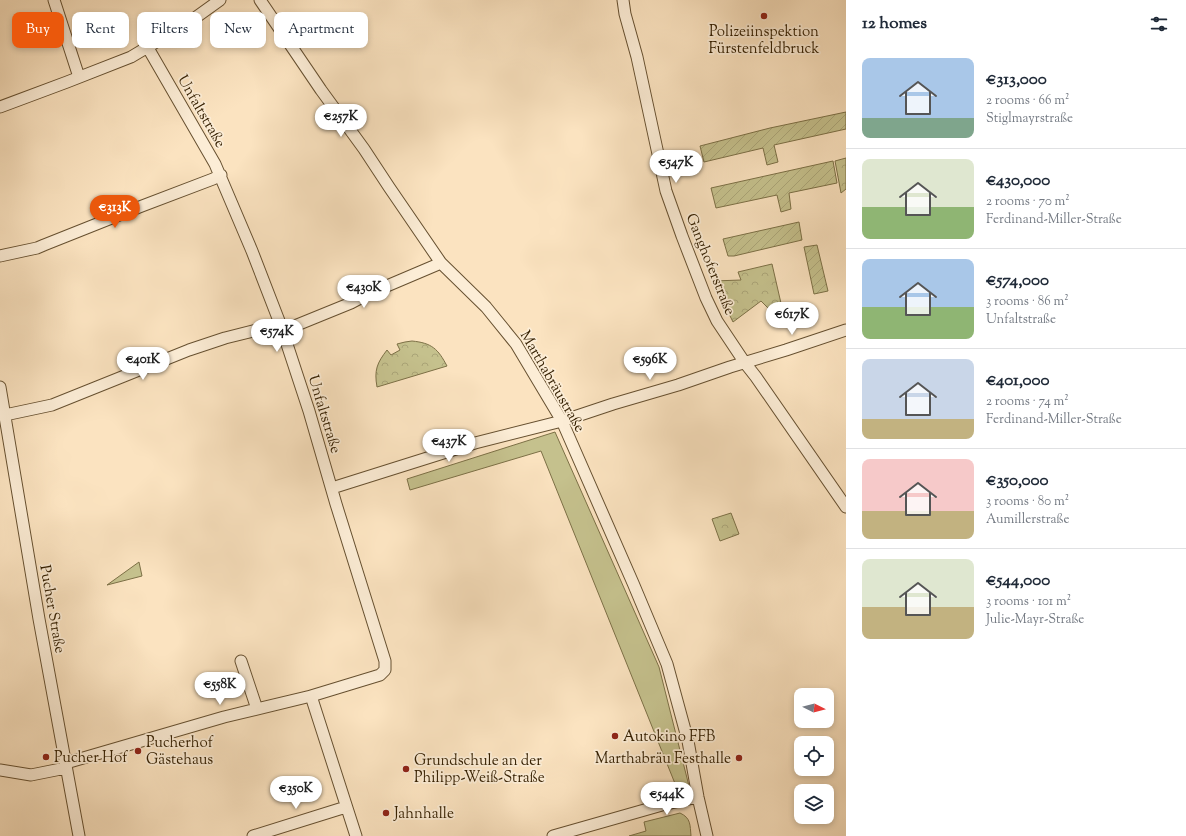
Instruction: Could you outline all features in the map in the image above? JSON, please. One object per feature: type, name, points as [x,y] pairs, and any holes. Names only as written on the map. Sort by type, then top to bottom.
[{"type":"street","points":[[54,0],[79,77]]},
{"type":"street","points":[[202,13],[220,0]]},
{"type":"street","name":"Marthabräustraße","points":[[260,0],[441,263],[486,307],[516,344],[562,422],[667,664],[688,741],[707,836]]},
{"type":"street","name":"Ganghoferstraße","points":[[623,0],[668,197],[706,298],[717,321],[745,363],[846,507]]},
{"type":"street","points":[[0,107],[131,57],[148,48]]},
{"type":"street","name":"Unfaltstraße","points":[[148,48],[221,175],[281,326],[309,411],[385,661],[385,670],[380,675],[311,696]]},
{"type":"street","points":[[0,256],[44,246],[221,175]]},
{"type":"street","points":[[5,415],[52,405],[189,350],[225,338],[269,327],[292,327],[351,303],[368,294],[441,263]]},
{"type":"street","points":[[332,488],[475,443],[562,422],[846,330]]},
{"type":"street","name":"Pucher Straße","points":[[0,386],[79,836]]},
{"type":"street","points":[[241,661],[257,709]]},
{"type":"street","points":[[0,770],[31,775],[66,766],[224,717],[311,696],[356,836]]},
{"type":"street","points":[[553,836],[662,805],[698,797]]},
{"type":"street","points":[[253,836],[346,807]]},
{"type":"green space","points":[[846,112],[846,129],[774,145],[778,162],[767,165],[763,148],[704,162],[700,146],[770,128]]},
{"type":"green space","points":[[846,158],[846,189],[841,193],[835,161]]},
{"type":"green space","points":[[833,161],[837,183],[789,193],[791,209],[781,212],[777,195],[716,208],[711,188]]},
{"type":"green space","points":[[799,222],[802,240],[734,256],[728,256],[723,239]]},
{"type":"green space","points":[[817,245],[828,291],[814,294],[804,247]]},
{"type":"green space","points":[[772,264],[783,312],[776,316],[761,301],[733,322],[713,281],[741,280],[738,272]]},
{"type":"green space","points":[[412,341],[425,343],[434,348],[441,355],[447,366],[377,387],[377,367],[387,350],[391,355],[400,350],[397,344]]},
{"type":"green space","points":[[555,432],[659,667],[689,786],[678,791],[541,451],[410,490],[407,479]]},
{"type":"green space","points":[[731,513],[739,534],[720,541],[712,519]]},
{"type":"green space","points":[[139,562],[142,576],[107,585]]},
{"type":"green space","points":[[680,813],[688,820],[691,836],[629,836],[646,831],[644,822]]},
{"type":"place","name":"Polizeiinspektion Fürstenfeldbruck","points":[[764,16]]},
{"type":"place","name":"Autokino FFB","points":[[615,736]]},
{"type":"place","name":"Pucherhof Gästehaus","points":[[138,751]]},
{"type":"place","name":"Pucher Hof","points":[[46,757]]},
{"type":"place","name":"Marthabräu Festhalle","points":[[739,758]]},
{"type":"place","name":"Grundschule an der Philipp-Weiß-Straße","points":[[406,769]]},
{"type":"place","name":"Jahnhalle","points":[[386,813]]}]
